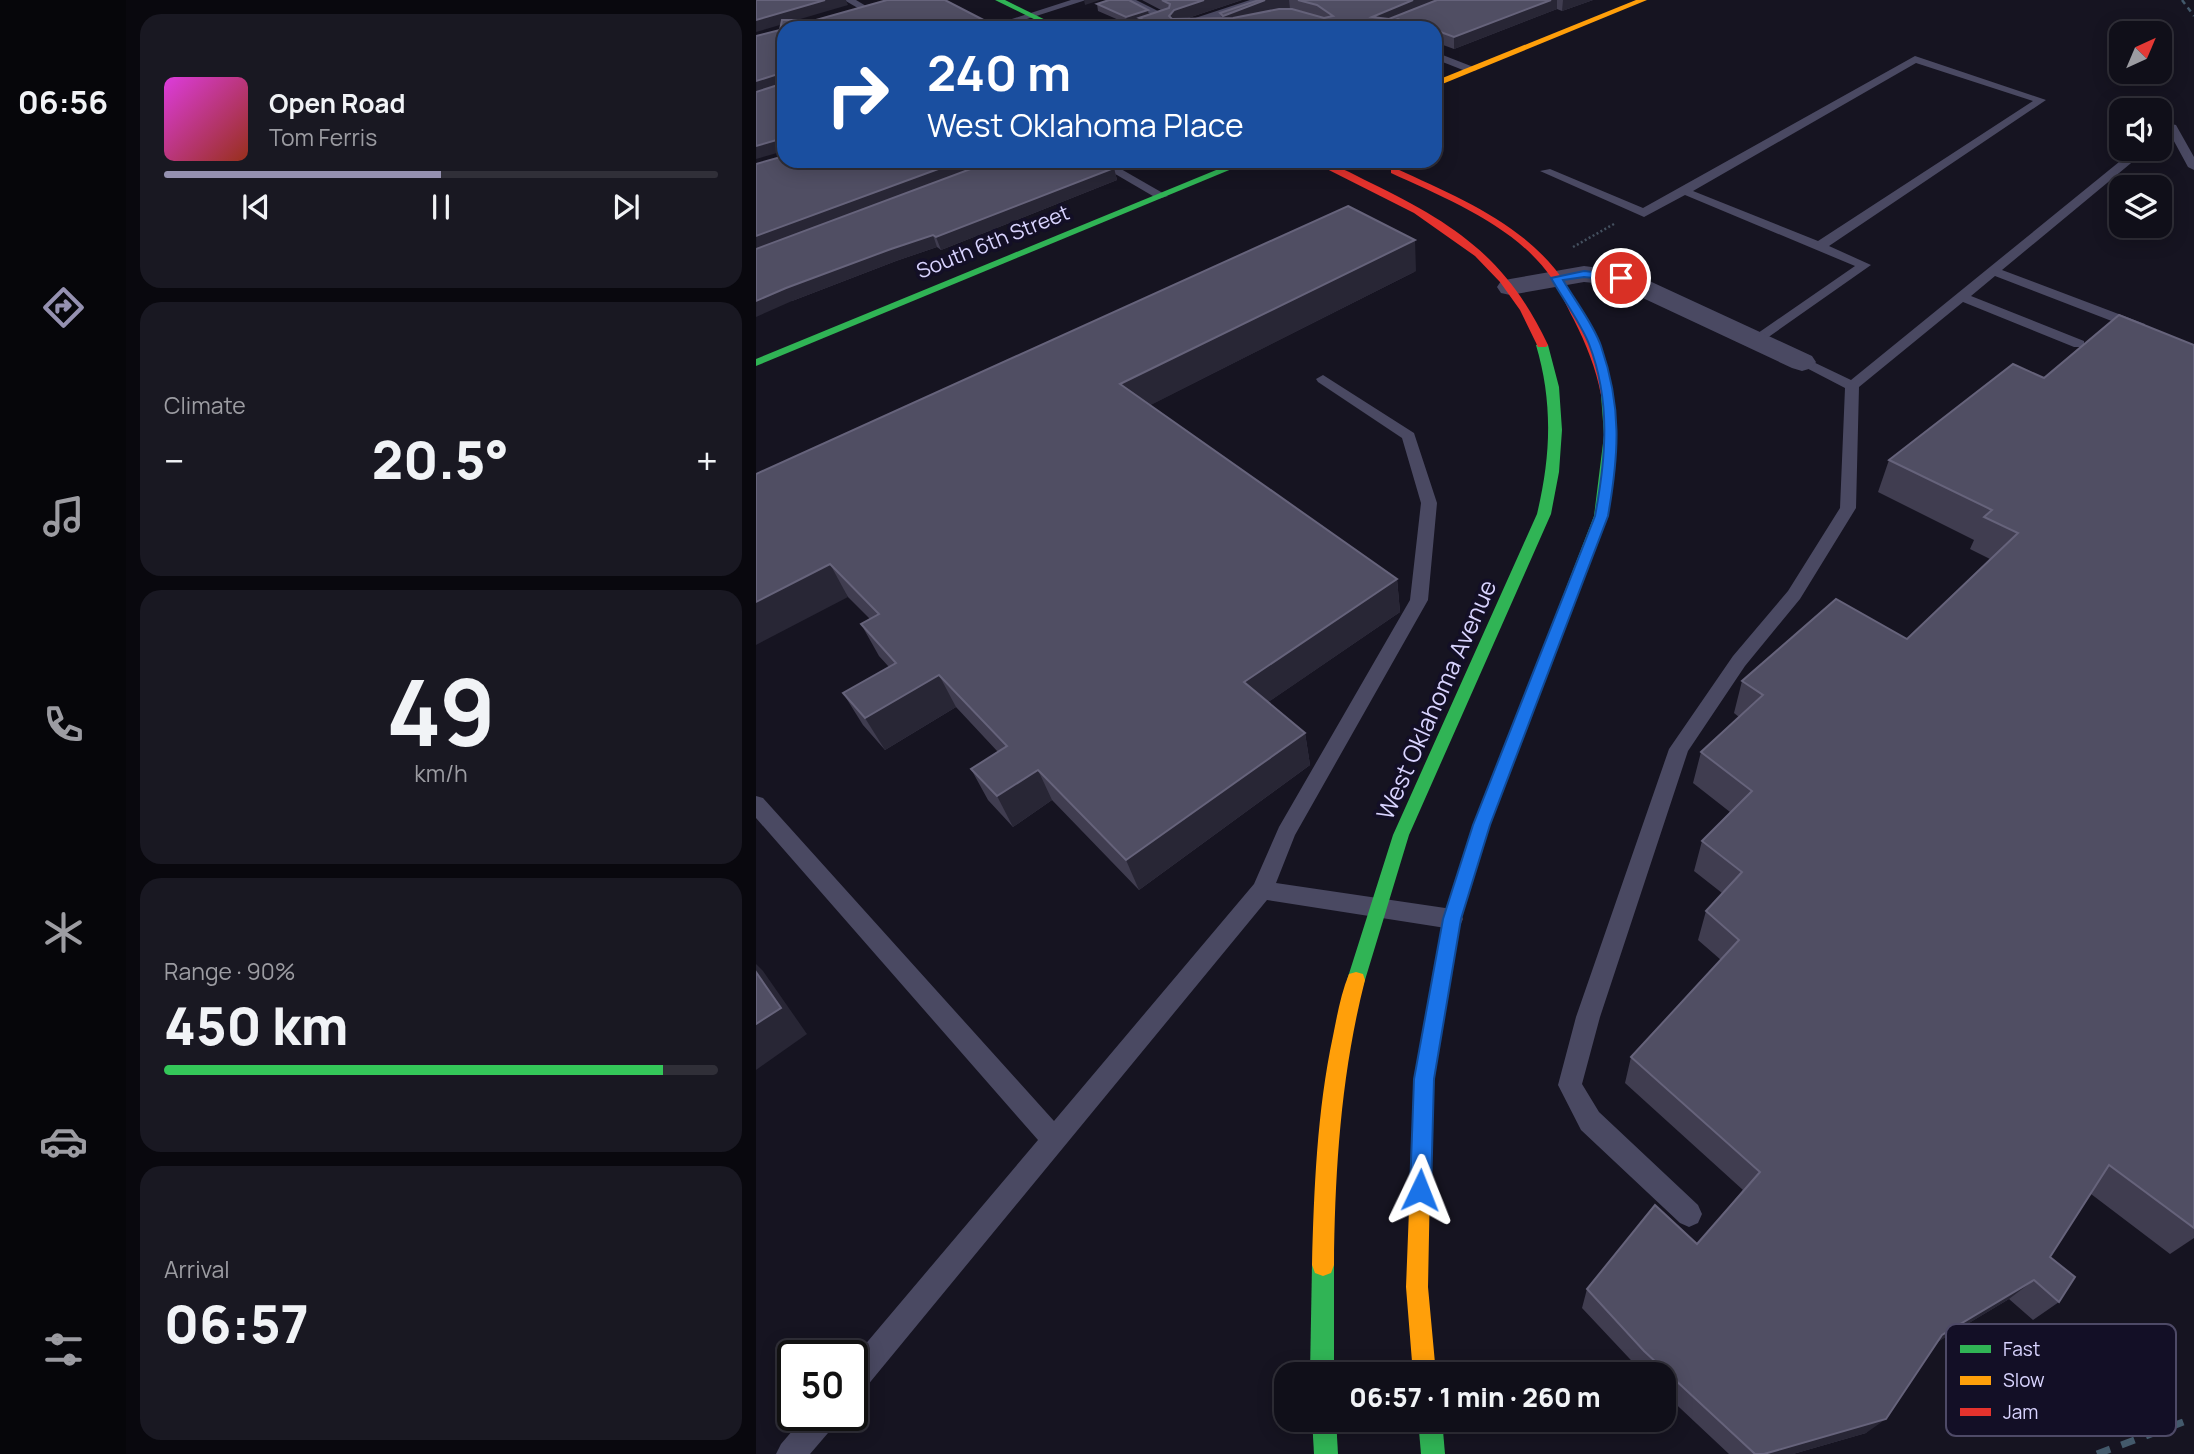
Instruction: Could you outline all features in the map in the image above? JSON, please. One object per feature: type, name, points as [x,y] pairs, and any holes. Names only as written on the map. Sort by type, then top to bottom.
[{"type":"main road","points":[[999,0],[1043,21]]},
{"type":"main road","points":[[1442,82],[1643,0]]},
{"type":"main road","name":"South 6th Street","points":[[756,363],[1229,168]]},
{"type":"main road","name":"West Oklahoma Avenue","points":[[1322,1362],[1322,1259],[1327,1161],[1337,1075],[1354,988],[1401,835],[1530,549],[1554,479],[1558,443],[1556,389],[1549,362],[1539,338],[1510,287],[1492,265],[1446,228],[1400,201],[1331,168]]},
{"type":"main road","points":[[1388,168],[1465,205],[1542,261],[1557,278],[1594,344],[1611,410],[1611,463],[1601,516],[1482,825],[1452,919],[1424,1079],[1417,1287],[1424,1362]]},
{"type":"main road","points":[[1325,1432],[1326,1454]]},
{"type":"main road","points":[[1431,1432],[1433,1454]]},
{"type":"street","points":[[1213,21],[1269,0]]},
{"type":"street","points":[[853,8],[886,3]]},
{"type":"street","points":[[1510,287],[1584,274],[1621,278],[1802,362]]},
{"type":"lane","points":[[1047,21],[1081,0]]},
{"type":"lane","points":[[1124,4],[1165,17],[1153,21],[1139,13]]},
{"type":"lane","points":[[1048,21],[1089,9]]},
{"type":"lane","points":[[1442,58],[1472,70]]},
{"type":"lane","points":[[1546,171],[1644,213],[1914,59],[2041,100],[1820,246]]},
{"type":"lane","points":[[2172,127],[2194,167]]},
{"type":"lane","points":[[1689,1214],[1590,1121],[1570,1085],[1588,1017],[1679,749],[1739,661],[1794,595],[1848,508],[1852,386],[2127,161]]},
{"type":"lane","points":[[1112,168],[1162,196]]},
{"type":"lane","points":[[1684,191],[1865,265],[1755,340]]},
{"type":"lane","points":[[1994,271],[2157,334]]},
{"type":"lane","points":[[1962,297],[2079,344]]},
{"type":"lane","points":[[1802,362],[1852,386]]},
{"type":"lane","points":[[868,1363],[1262,890],[1286,833],[1419,600],[1429,503],[1409,436],[1323,379]]},
{"type":"lane","points":[[756,804],[1024,1108],[1054,1138]]},
{"type":"lane","points":[[1262,890],[1452,919]]},
{"type":"lane","points":[[791,1454],[811,1431]]},
{"type":"path","points":[[1566,251],[1638,211]]},
{"type":"building","points":[[756,0],[825,0],[756,20]]},
{"type":"building","points":[[887,0],[945,0],[986,21],[782,21],[816,20]]},
{"type":"building","points":[[1109,0],[1129,0],[1148,10],[1126,17],[1097,4]]},
{"type":"building","points":[[1162,0],[1204,0],[1174,10],[1169,16],[1172,19],[1233,18],[1279,9],[1292,9],[1324,18],[1333,16],[1317,5],[1298,0],[1413,0],[1372,17],[1389,19],[1437,0],[1551,0],[1454,37],[1442,33],[1442,21],[1146,21],[1139,18],[1169,8],[1170,4]]},
{"type":"building","points":[[1265,0],[1223,16],[1220,13]]},
{"type":"building","points":[[777,31],[777,74],[756,81],[756,36]]},
{"type":"building","points":[[777,85],[777,140],[756,146],[756,92]]},
{"type":"building","points":[[777,158],[777,168],[941,168],[756,236],[756,164]]},
{"type":"building","points":[[973,168],[1114,168],[936,237],[933,235],[891,249],[756,301],[756,249]]},
{"type":"building","points":[[1348,206],[1415,240],[1120,384],[1397,579],[1244,682],[1305,733],[1126,860],[1038,770],[997,796],[971,769],[1007,746],[939,675],[865,718],[843,693],[896,663],[861,624],[879,614],[830,564],[756,602],[756,474]]},
{"type":"building","points":[[2119,315],[2194,345],[2194,1228],[2109,1165],[2050,1257],[2075,1277],[2059,1302],[2034,1280],[1960,1324],[1946,1324],[1946,1333],[1886,1419],[1764,1454],[1755,1454],[1676,1381],[1676,1362],[1656,1362],[1587,1289],[1655,1205],[1697,1244],[1760,1172],[1631,1057],[1739,940],[1706,911],[1742,872],[1702,841],[1752,791],[1701,752],[1763,695],[1742,681],[1836,599],[1907,639],[2018,533],[1984,517],[1992,510],[1889,460],[2013,364],[2044,378]]},
{"type":"building","points":[[756,972],[781,1008],[756,1024]]},
{"type":"railway","points":[[2182,0],[2194,16]]},
{"type":"railway","points":[[2176,1425],[2194,1418]]},
{"type":"railway","points":[[2097,1454],[2146,1436]]},
{"type":"traffic: fast","points":[[999,0],[1043,21]]},
{"type":"traffic: fast","points":[[756,363],[1229,168]]},
{"type":"traffic: fast","points":[[1356,980],[1401,835],[1544,514],[1556,430],[1553,387],[1542,345]]},
{"type":"traffic: fast","points":[[1420,1184],[1424,1079],[1452,919],[1482,825],[1601,516],[1610,435],[1607,395]]},
{"type":"traffic: fast","points":[[1322,1362],[1323,1265]]},
{"type":"traffic: fast","points":[[1325,1432],[1326,1454]]},
{"type":"traffic: fast","points":[[1431,1432],[1433,1454]]},
{"type":"traffic: slow","points":[[1442,81],[1643,0]]},
{"type":"traffic: slow","points":[[1323,1265],[1327,1159],[1334,1084],[1356,980]]},
{"type":"traffic: slow","points":[[1420,1184],[1417,1287],[1424,1362]]},
{"type":"traffic: jam","points":[[1331,168],[1418,211],[1478,253],[1504,280],[1526,310],[1542,345]]},
{"type":"traffic: jam","points":[[1394,171],[1477,211],[1533,251],[1562,286],[1600,365],[1607,395]]},
{"type":"route","points":[[1420,1190],[1424,1079],[1452,919],[1482,825],[1601,516],[1611,463],[1611,410],[1594,344],[1557,278],[1584,274],[1621,278]]}]
